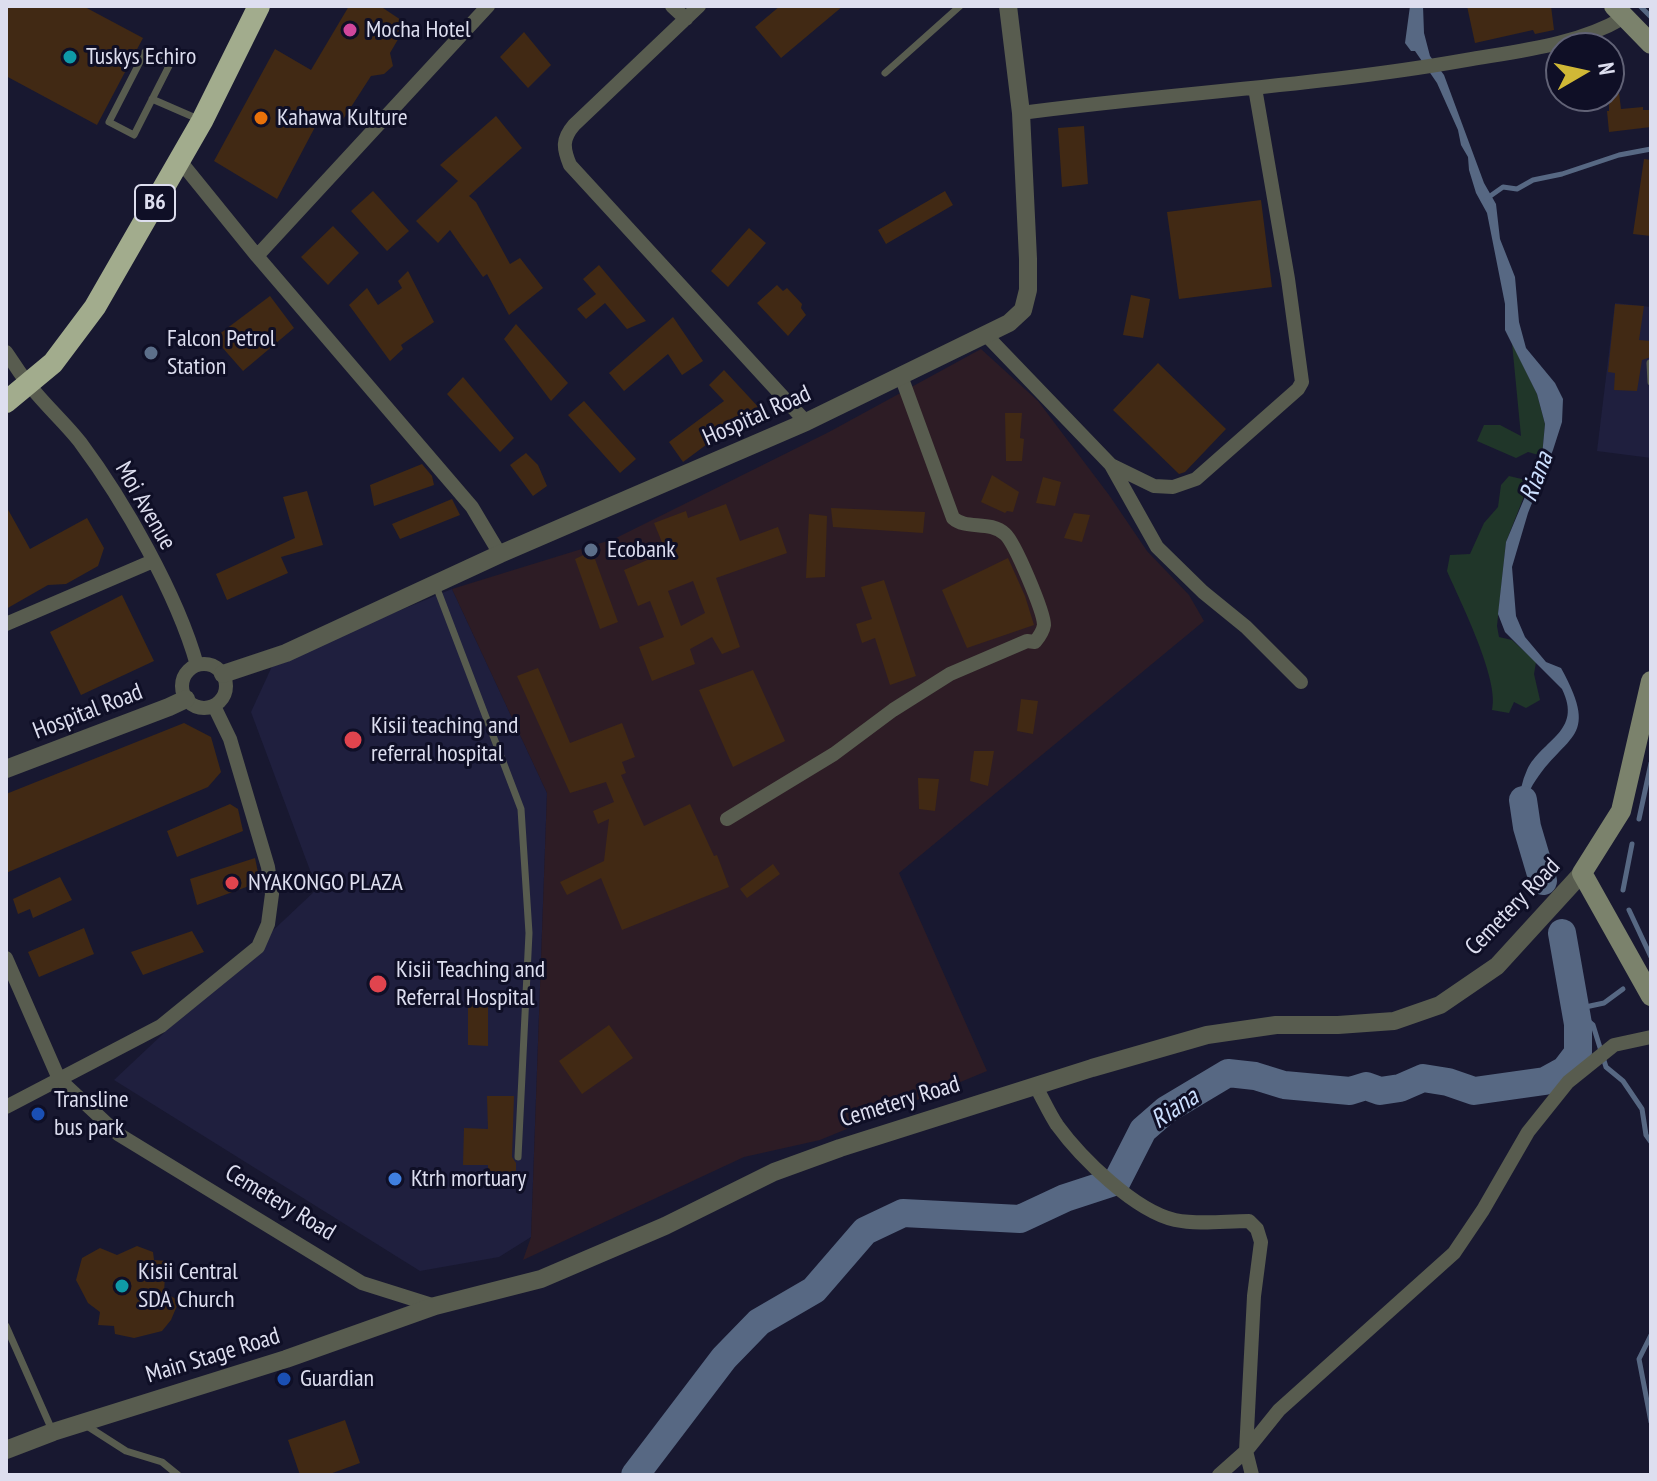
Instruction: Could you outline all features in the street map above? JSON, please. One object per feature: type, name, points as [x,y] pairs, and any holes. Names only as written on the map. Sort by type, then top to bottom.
[{"type":"highway","name":"B6","points":[[6,402],[53,363],[95,307],[202,121],[259,6]]},
{"type":"main road","points":[[1618,12],[1651,44]]},
{"type":"main road","name":"Cemetery Road","points":[[1582,873],[1621,811],[1647,726],[1651,681]]},
{"type":"main road","points":[[1582,873],[1651,996]]},
{"type":"street","points":[[257,256],[488,6]]},
{"type":"street","points":[[672,6],[686,19]]},
{"type":"street","points":[[699,6],[574,125],[566,134],[563,147],[570,165],[806,422]]},
{"type":"street","name":"Hospital Road","points":[[223,674],[286,653],[500,554],[806,422],[1009,323],[1023,310],[1028,290],[1021,113],[1008,6]]},
{"type":"street","points":[[1021,113],[1426,67],[1595,32],[1618,12]]},
{"type":"street","points":[[1111,465],[1154,486],[1173,487],[1196,479],[1298,389],[1302,382],[1288,279],[1255,88]]},
{"type":"street","points":[[180,161],[257,256],[472,507],[500,554]]},
{"type":"street","points":[[986,335],[1111,465],[1157,547],[1203,592],[1246,627],[1301,682]]},
{"type":"street","name":"Moi Avenue","points":[[6,352],[103,475],[153,561],[188,633],[197,665]]},
{"type":"street","points":[[727,819],[834,754],[893,710],[950,674],[1027,641],[1035,642],[1040,636],[1044,624],[1019,556],[1005,534],[994,527],[959,523],[953,518],[901,376]]},
{"type":"street","points":[[6,624],[153,561]]},
{"type":"street","points":[[197,665],[211,665],[223,674],[226,689],[224,696],[214,706],[200,708],[186,699],[182,681],[185,674],[197,665]]},
{"type":"street","name":"Hospital Road","points":[[6,769],[186,699]]},
{"type":"street","points":[[6,1107],[161,1026],[258,947],[268,924],[272,894],[268,867],[230,739],[214,706]]},
{"type":"street","name":"Cemetery Road","points":[[59,1079],[118,1134],[362,1283],[435,1306],[541,1279],[665,1226],[774,1172],[840,1148],[1207,1035],[1276,1025],[1394,1021],[1440,1005],[1497,966],[1582,873]]},
{"type":"street","points":[[6,958],[59,1079]]},
{"type":"street","points":[[1219,1475],[1246,1451],[1279,1410],[1454,1253],[1528,1132],[1568,1082],[1614,1045],[1651,1037]]},
{"type":"street","points":[[1036,1087],[1056,1123],[1082,1155],[1122,1190],[1154,1212],[1175,1220],[1207,1223],[1249,1221],[1257,1229],[1261,1242],[1254,1296],[1246,1451],[1252,1475]]},
{"type":"street","name":"Main Stage Road","points":[[6,1450],[82,1422],[286,1359],[435,1306]]},
{"type":"lane","points":[[885,73],[960,6]]},
{"type":"lane","points":[[145,52],[169,66],[152,99],[134,135],[109,122],[145,52]]},
{"type":"lane","points":[[152,99],[202,121]]},
{"type":"lane","points":[[1650,363],[1651,382]]},
{"type":"lane","points":[[435,584],[521,809],[529,933],[518,1157]]},
{"type":"lane","points":[[6,1326],[53,1432]]},
{"type":"lane","points":[[82,1422],[126,1451],[162,1462],[178,1475]]},
{"type":"shaded area","points":[[1615,303],[1651,307],[1651,458],[1597,451]]},
{"type":"shaded area","points":[[981,349],[1038,401],[1147,551],[1189,595],[1204,621],[899,873],[987,1071],[820,1140],[744,1157],[523,1260],[531,1237],[547,793],[452,589],[614,539],[829,432]]},
{"type":"shaded area","name":"Kisii Teaching and Referral Hospital","points":[[452,589],[547,793],[531,1237],[499,1257],[420,1271],[114,1080],[317,889],[251,712],[274,662]]},
{"type":"green space","points":[[1512,343],[1537,394],[1545,424],[1542,456],[1528,452],[1516,458],[1477,441],[1484,425],[1500,425],[1521,436]]},
{"type":"green space","points":[[1509,476],[1530,481],[1506,542],[1497,626],[1499,637],[1512,640],[1536,662],[1534,674],[1540,700],[1526,708],[1514,702],[1509,713],[1492,710],[1493,697],[1485,661],[1447,571],[1450,555],[1470,554],[1484,523],[1498,507],[1501,485]]},
{"type":"water","points":[[1410,6],[1423,6],[1424,33],[1430,56],[1444,75],[1484,183],[1496,204],[1500,239],[1515,277],[1519,322],[1526,348],[1555,383],[1563,399],[1562,422],[1528,513],[1512,567],[1516,616],[1525,637],[1546,662],[1561,668],[1573,693],[1578,725],[1573,736],[1542,771],[1530,790],[1540,834],[1521,839],[1519,804],[1527,770],[1558,734],[1568,715],[1562,689],[1505,632],[1498,614],[1506,542],[1542,456],[1545,424],[1537,394],[1505,330],[1505,304],[1487,213],[1476,193],[1468,157],[1437,83],[1415,51],[1411,51],[1405,43]]},
{"type":"building","name":"Tuskys Echiro","points":[[6,6],[83,6],[143,38],[97,125],[6,76]]},
{"type":"building","points":[[349,6],[380,6],[407,24],[390,53],[393,66],[384,74],[371,76],[342,121],[324,110],[277,199],[214,161],[275,49],[311,70]]},
{"type":"building","points":[[780,6],[843,6],[781,58],[755,27]]},
{"type":"building","points":[[1467,6],[1551,6],[1554,30],[1535,34],[1533,30],[1475,43]]},
{"type":"building","points":[[524,32],[551,65],[528,88],[500,57]]},
{"type":"building","points":[[1643,107],[1643,110],[1651,110],[1651,127],[1609,132],[1607,112],[1625,112],[1625,109]]},
{"type":"building","points":[[496,116],[522,148],[469,196],[476,202],[510,264],[520,258],[543,288],[509,315],[487,274],[483,277],[450,230],[438,243],[416,221],[458,181],[440,165]]},
{"type":"building","points":[[1084,126],[1088,184],[1062,187],[1058,128]]},
{"type":"building","points":[[1644,159],[1651,160],[1651,236],[1633,234]]},
{"type":"building","points":[[373,191],[409,231],[387,251],[351,211]]},
{"type":"building","points":[[945,191],[953,205],[886,244],[878,230]]},
{"type":"building","points":[[1261,200],[1272,287],[1179,299],[1167,212]]},
{"type":"building","points":[[333,226],[359,253],[328,285],[301,257]]},
{"type":"building","points":[[749,228],[766,243],[728,287],[711,271]]},
{"type":"building","points":[[599,265],[646,321],[627,329],[605,303],[586,319],[577,309],[596,294],[583,279]]},
{"type":"building","points":[[408,271],[434,322],[401,345],[403,349],[390,361],[349,305],[367,288],[378,305],[402,288],[398,281]]},
{"type":"building","points":[[777,285],[783,291],[787,288],[802,304],[806,315],[788,336],[757,303]]},
{"type":"building","points":[[1131,295],[1150,299],[1143,338],[1123,335]]},
{"type":"building","points":[[270,296],[294,328],[243,371],[214,338]]},
{"type":"building","points":[[1615,304],[1644,306],[1639,340],[1651,341],[1651,357],[1642,360],[1637,391],[1614,390],[1615,373],[1608,372]]},
{"type":"building","points":[[673,317],[703,361],[682,375],[668,354],[624,391],[609,373]]},
{"type":"building","points":[[516,324],[568,383],[551,401],[504,339]]},
{"type":"building","points":[[1158,363],[1226,429],[1185,472],[1179,474],[1113,410]]},
{"type":"building","points":[[724,370],[761,410],[746,424],[741,419],[683,462],[669,442],[724,401],[709,385]]},
{"type":"building","points":[[463,377],[514,438],[500,452],[447,394]]},
{"type":"building","points":[[584,401],[636,459],[620,473],[568,415]]},
{"type":"building","points":[[1005,413],[1022,413],[1022,461],[1006,461]]},
{"type":"building","points":[[526,453],[538,465],[547,486],[533,496],[510,465]]},
{"type":"building","points":[[422,464],[432,476],[434,485],[374,506],[370,485]]},
{"type":"building","points":[[992,475],[1019,492],[1013,512],[1005,513],[981,502]]},
{"type":"building","points":[[1043,477],[1061,482],[1055,506],[1036,503]]},
{"type":"building","points":[[307,491],[323,545],[281,557],[288,573],[227,600],[216,574],[295,538],[283,497]]},
{"type":"building","points":[[452,499],[460,515],[400,539],[392,524]]},
{"type":"building","points":[[726,504],[740,541],[778,527],[787,553],[716,578],[740,647],[722,654],[712,637],[690,649],[695,664],[652,681],[639,647],[664,637],[650,601],[638,606],[624,570],[666,552],[654,523],[686,511],[688,518]],"holes":[[[693,581],[705,613],[681,626],[668,591]]]},
{"type":"building","points":[[6,506],[30,549],[87,518],[104,548],[98,566],[66,584],[48,585],[6,609]]},
{"type":"building","points":[[831,508],[925,512],[923,533],[833,527]]},
{"type":"building","points":[[1074,513],[1090,515],[1082,542],[1064,538]]},
{"type":"building","points":[[809,514],[827,516],[825,577],[806,578]]},
{"type":"building","points":[[592,551],[618,622],[600,629],[575,559]]},
{"type":"building","points":[[1008,558],[1034,625],[967,648],[942,590]]},
{"type":"building","points":[[884,580],[916,676],[890,685],[875,638],[862,643],[856,624],[872,619],[861,587]]},
{"type":"building","points":[[122,595],[154,661],[81,695],[50,632]]},
{"type":"building","points":[[538,668],[570,743],[622,723],[635,757],[622,762],[626,773],[621,775],[644,826],[690,804],[714,856],[717,855],[729,887],[622,930],[601,878],[567,895],[560,882],[604,861],[609,819],[598,824],[593,811],[614,802],[606,782],[570,793],[517,676]]},
{"type":"building","points":[[753,670],[785,741],[733,767],[699,690]]},
{"type":"building","points":[[1021,699],[1038,701],[1033,734],[1017,731]]},
{"type":"building","points":[[184,723],[211,737],[221,772],[208,787],[6,873],[6,794]]},
{"type":"building","points":[[974,751],[994,751],[988,786],[970,781]]},
{"type":"building","points":[[918,778],[939,779],[935,811],[919,809]]},
{"type":"building","points":[[230,804],[238,809],[243,831],[177,857],[167,831]]},
{"type":"building","points":[[255,858],[260,882],[197,905],[190,879]]},
{"type":"building","points":[[773,864],[780,874],[747,898],[740,889]]},
{"type":"building","points":[[60,877],[72,900],[33,918],[30,909],[18,914],[13,899]]},
{"type":"building","points":[[84,928],[94,954],[39,977],[28,952]]},
{"type":"building","points":[[192,931],[204,952],[143,975],[131,952]]},
{"type":"building","points":[[468,1002],[488,1002],[488,1046],[468,1045]]},
{"type":"building","points":[[609,1025],[633,1058],[582,1094],[559,1061]]},
{"type":"building","points":[[487,1096],[514,1096],[512,1157],[516,1163],[516,1174],[488,1174],[488,1165],[463,1165],[464,1128],[488,1129]]},
{"type":"building","name":"Kisii Central SDA Church","points":[[137,1246],[153,1252],[154,1260],[166,1261],[164,1292],[179,1301],[171,1320],[162,1331],[134,1338],[115,1334],[114,1326],[98,1325],[100,1312],[88,1303],[76,1280],[82,1258],[100,1248],[117,1255]]},
{"type":"building","points":[[345,1420],[360,1463],[327,1475],[300,1475],[288,1440]]},
{"type":"waterway","points":[[1640,6],[1651,17]]},
{"type":"waterway","points":[[1486,199],[1503,187],[1517,189],[1533,180],[1651,149]]},
{"type":"waterway","points":[[1639,819],[1651,763]]},
{"type":"waterway","name":"Riana","points":[[1523,800],[1527,827],[1543,881]]},
{"type":"waterway","points":[[1623,890],[1632,844]]},
{"type":"waterway","points":[[1629,910],[1651,957]]},
{"type":"waterway","name":"Riana","points":[[635,1475],[724,1358],[759,1322],[814,1290],[865,1231],[903,1213],[1020,1219],[1065,1198],[1117,1181],[1143,1130],[1166,1110],[1228,1073],[1255,1076],[1284,1085],[1350,1091],[1366,1086],[1380,1091],[1400,1088],[1423,1078],[1474,1091],[1545,1081],[1565,1070],[1578,1053],[1578,1024],[1562,933]]},
{"type":"waterway","points":[[1576,1009],[1604,1003],[1623,989]]},
{"type":"waterway","points":[[1578,1020],[1587,1020],[1593,1025],[1606,1067],[1623,1081],[1642,1109],[1646,1135],[1651,1142]]},
{"type":"waterway","points":[[1651,1335],[1639,1359],[1651,1422]]},
{"type":"place","name":"Mocha Hotel","points":[[350,30]]},
{"type":"place","name":"Tuskys Echiro","points":[[70,57]]},
{"type":"place","name":"Kahawa Kulture","points":[[261,118]]},
{"type":"place","name":"Falcon Petrol Station","points":[[151,353]]},
{"type":"place","name":"Ecobank","points":[[591,550]]},
{"type":"place","name":"Kisii teaching and referral hospital","points":[[353,740]]},
{"type":"place","name":"NYAKONGO PLAZA","points":[[232,883]]},
{"type":"place","name":"Kisii Teaching and Referral Hospital","points":[[378,984]]},
{"type":"place","name":"Transline bus park","points":[[38,1114]]},
{"type":"place","name":"Ktrh mortuary","points":[[395,1179]]},
{"type":"place","name":"Kisii Central SDA Church","points":[[122,1286]]},
{"type":"place","name":"Guardian","points":[[284,1379]]}]
